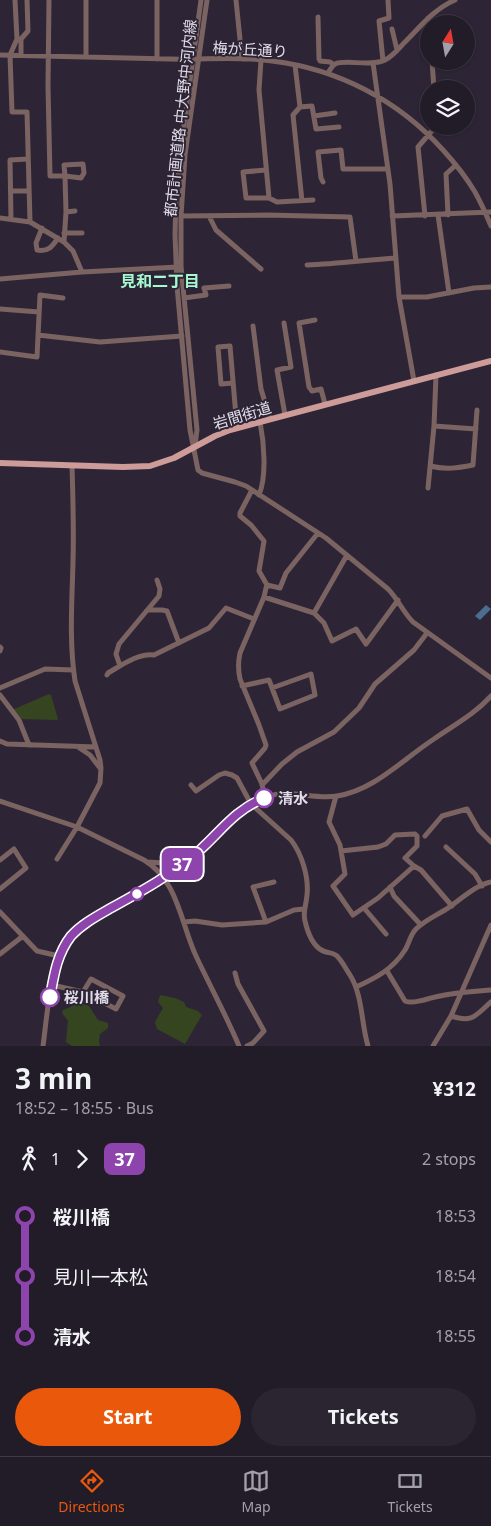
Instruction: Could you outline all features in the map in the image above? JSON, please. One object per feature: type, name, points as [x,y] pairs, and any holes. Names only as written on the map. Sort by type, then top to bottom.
[{"type":"main road","name":"岩間街道","points":[[0,463],[132,468],[150,466],[174,458],[215,436],[237,428],[491,361]]},
{"type":"street","points":[[15,0],[16,39],[10,55],[12,112],[27,112],[30,222]]},
{"type":"street","points":[[21,55],[21,39],[28,31],[27,0]]},
{"type":"street","points":[[49,0],[50,176],[65,176],[66,212],[64,242]]},
{"type":"street","points":[[86,0],[86,57]]},
{"type":"street","points":[[157,0],[157,59]]},
{"type":"street","name":"都市計画道路 中大野中河内線","points":[[194,448],[197,430],[184,298],[178,267],[185,155],[202,0]]},
{"type":"street","name":"都市計画道路 中大野中河内線","points":[[194,448],[190,430],[182,336],[176,200],[178,170],[206,0]]},
{"type":"street","points":[[236,0],[242,59]]},
{"type":"street","points":[[383,61],[379,21],[389,18],[388,0]]},
{"type":"street","points":[[431,15],[441,6],[455,0]]},
{"type":"street","points":[[318,17],[318,59],[334,65]]},
{"type":"street","points":[[328,73],[338,63],[373,63],[383,61],[397,50],[420,26]]},
{"type":"street","points":[[392,29],[397,50]]},
{"type":"street","name":"梅が丘通り","points":[[0,55],[242,59],[295,65],[328,73],[378,96],[420,127]]},
{"type":"street","points":[[261,60],[259,90],[269,198]]},
{"type":"street","points":[[373,63],[388,169],[399,297],[414,381]]},
{"type":"street","points":[[295,65],[300,107]]},
{"type":"street","points":[[302,201],[293,115],[300,107],[312,106],[316,130],[339,127]]},
{"type":"street","points":[[314,116],[334,113]]},
{"type":"street","points":[[425,216],[418,147],[427,135]]},
{"type":"street","name":"梅が丘通り","points":[[429,135],[456,165],[474,190],[488,212],[491,226]]},
{"type":"street","points":[[323,182],[318,152],[341,150],[343,169],[388,169]]},
{"type":"street","points":[[11,219],[10,160],[28,159]]},
{"type":"street","points":[[448,215],[446,174],[456,165]]},
{"type":"street","points":[[266,170],[243,172],[246,198],[269,198],[277,202],[313,200]]},
{"type":"street","points":[[12,190],[29,191]]},
{"type":"street","points":[[66,212],[75,211]]},
{"type":"street","points":[[392,216],[488,212]]},
{"type":"street","points":[[180,216],[267,215],[350,217],[356,261]]},
{"type":"street","points":[[438,215],[449,293]]},
{"type":"street","points":[[209,216],[216,230],[261,270]]},
{"type":"street","points":[[0,218],[30,222],[58,238],[73,251],[82,272]]},
{"type":"street","points":[[42,228],[36,243],[37,250],[48,250],[58,238]]},
{"type":"street","points":[[64,234],[82,233]]},
{"type":"street","points":[[307,265],[343,264],[356,261],[396,258]]},
{"type":"street","points":[[0,279],[178,267]]},
{"type":"street","points":[[184,298],[206,296],[204,288],[229,286]]},
{"type":"street","points":[[399,297],[426,297],[474,288],[491,287]]},
{"type":"street","points":[[0,352],[37,357],[40,295],[63,298]]},
{"type":"street","points":[[0,309],[38,312]]},
{"type":"street","points":[[315,320],[299,323],[309,387],[312,390],[322,389],[325,404]]},
{"type":"street","points":[[284,323],[291,367],[277,370],[285,415]]},
{"type":"street","points":[[253,326],[261,390],[270,419]]},
{"type":"street","points":[[38,335],[87,342],[182,336]]},
{"type":"street","points":[[233,383],[221,384],[218,347],[230,346],[237,428]]},
{"type":"street","points":[[428,488],[434,426],[436,375]]},
{"type":"street","points":[[430,466],[441,469],[474,466],[477,410]]},
{"type":"street","points":[[259,495],[263,482],[260,422]]},
{"type":"street","points":[[434,426],[476,429]]},
{"type":"street","points":[[194,448],[199,471],[240,483],[318,533],[388,589],[398,600],[406,615],[427,633],[491,678]]},
{"type":"street","points":[[57,859],[77,827],[100,783],[101,772],[101,765],[73,670],[70,623],[74,526],[72,466]]},
{"type":"street","points":[[252,490],[240,512],[240,516],[251,524],[264,541],[259,571],[267,585],[264,597],[240,653],[238,663],[242,686],[260,725],[266,744],[252,764],[262,785],[265,798]]},
{"type":"street","points":[[267,585],[280,588],[286,573],[318,533]]},
{"type":"street","points":[[314,613],[347,555]]},
{"type":"street","points":[[120,666],[116,654],[120,644],[158,596],[160,592],[157,580]]},
{"type":"street","points":[[264,597],[314,613],[324,622],[332,641],[356,629],[366,644],[398,600]]},
{"type":"street","points":[[107,675],[127,662],[146,654],[154,655],[208,628],[226,608],[254,619]]},
{"type":"street","points":[[148,610],[167,611],[179,642]]},
{"type":"street","points":[[262,785],[282,764],[297,752],[334,732],[359,708],[375,684],[414,650],[427,633]]},
{"type":"street","points":[[0,647],[0,651]]},
{"type":"street","points":[[0,688],[46,669],[73,670]]},
{"type":"street","points":[[242,686],[270,680],[272,688],[280,709],[315,695],[312,674],[272,688]]},
{"type":"street","points":[[0,695],[19,720],[29,745]]},
{"type":"street","points":[[43,1046],[52,985],[59,956],[71,936],[84,924],[163,878],[200,850],[237,813],[251,804],[265,798],[287,793],[322,797],[354,792],[378,780],[433,739],[475,712],[491,696]]},
{"type":"street","points":[[0,742],[7,744],[96,747]]},
{"type":"street","points":[[77,746],[90,756],[101,772]]},
{"type":"street","points":[[191,784],[196,791],[225,773],[237,778],[251,804],[291,840],[300,853],[308,888],[304,909],[306,925],[312,939],[322,950],[337,956],[356,987],[368,1046]]},
{"type":"street","points":[[336,796],[328,822],[340,845],[345,874],[333,886],[353,915],[414,866]]},
{"type":"street","points":[[0,801],[77,827],[147,862],[163,878],[173,893],[196,957],[239,1046]]},
{"type":"street","points":[[425,836],[442,816],[468,809],[479,830],[491,842]]},
{"type":"street","points":[[341,851],[378,847],[386,844],[395,835],[415,834],[417,836],[417,846],[405,858],[421,870],[452,906]]},
{"type":"street","points":[[446,847],[475,874],[482,886]]},
{"type":"street","points":[[0,860],[14,849],[26,868],[0,889]]},
{"type":"street","points":[[147,862],[182,864]]},
{"type":"street","points":[[266,922],[254,887],[274,882]]},
{"type":"street","points":[[356,987],[387,971],[400,958],[407,948],[413,933],[421,925],[491,882]]},
{"type":"street","points":[[390,887],[394,896],[421,925]]},
{"type":"street","points":[[364,908],[386,934]]},
{"type":"street","points":[[184,922],[195,921],[222,926],[266,922],[294,910],[304,909]]},
{"type":"street","points":[[0,912],[37,951],[59,956]]},
{"type":"street","points":[[433,1046],[450,1016],[491,925]]},
{"type":"street","points":[[0,945],[2,952],[23,936]]},
{"type":"street","points":[[387,971],[405,1001],[411,1003],[440,995],[491,990]]},
{"type":"street","points":[[235,973],[238,984],[264,1031],[253,1043],[247,1046]]},
{"type":"street","points":[[52,985],[84,992],[116,1010],[123,996],[90,979],[84,992]]},
{"type":"street","points":[[450,1016],[462,1019],[473,1018],[491,1002]]},
{"type":"green space","points":[[49,694],[51,695],[57,720],[22,719],[14,711],[14,709]]},
{"type":"green space","points":[[160,995],[184,1002],[186,1007],[198,1011],[202,1015],[185,1044],[157,1029],[155,1022],[163,1008],[158,1002]]},
{"type":"green space","points":[[80,1003],[89,1006],[98,1020],[108,1023],[108,1028],[100,1034],[100,1046],[72,1046],[66,1042],[68,1021],[62,1013],[63,1010]]},
{"type":"water","points":[[486,605],[491,609],[480,620],[475,616]]},
{"type":"bus line","name":"37","points":[[50,997],[60,954],[66,942],[79,928],[163,878],[200,850],[237,813],[264,798]]},
{"type":"place","name":"清水","points":[[264,798]]},
{"type":"place","name":"桜川橋","points":[[50,997]]},
{"type":"district","name":"見和二丁目","points":[[160,281]]}]
